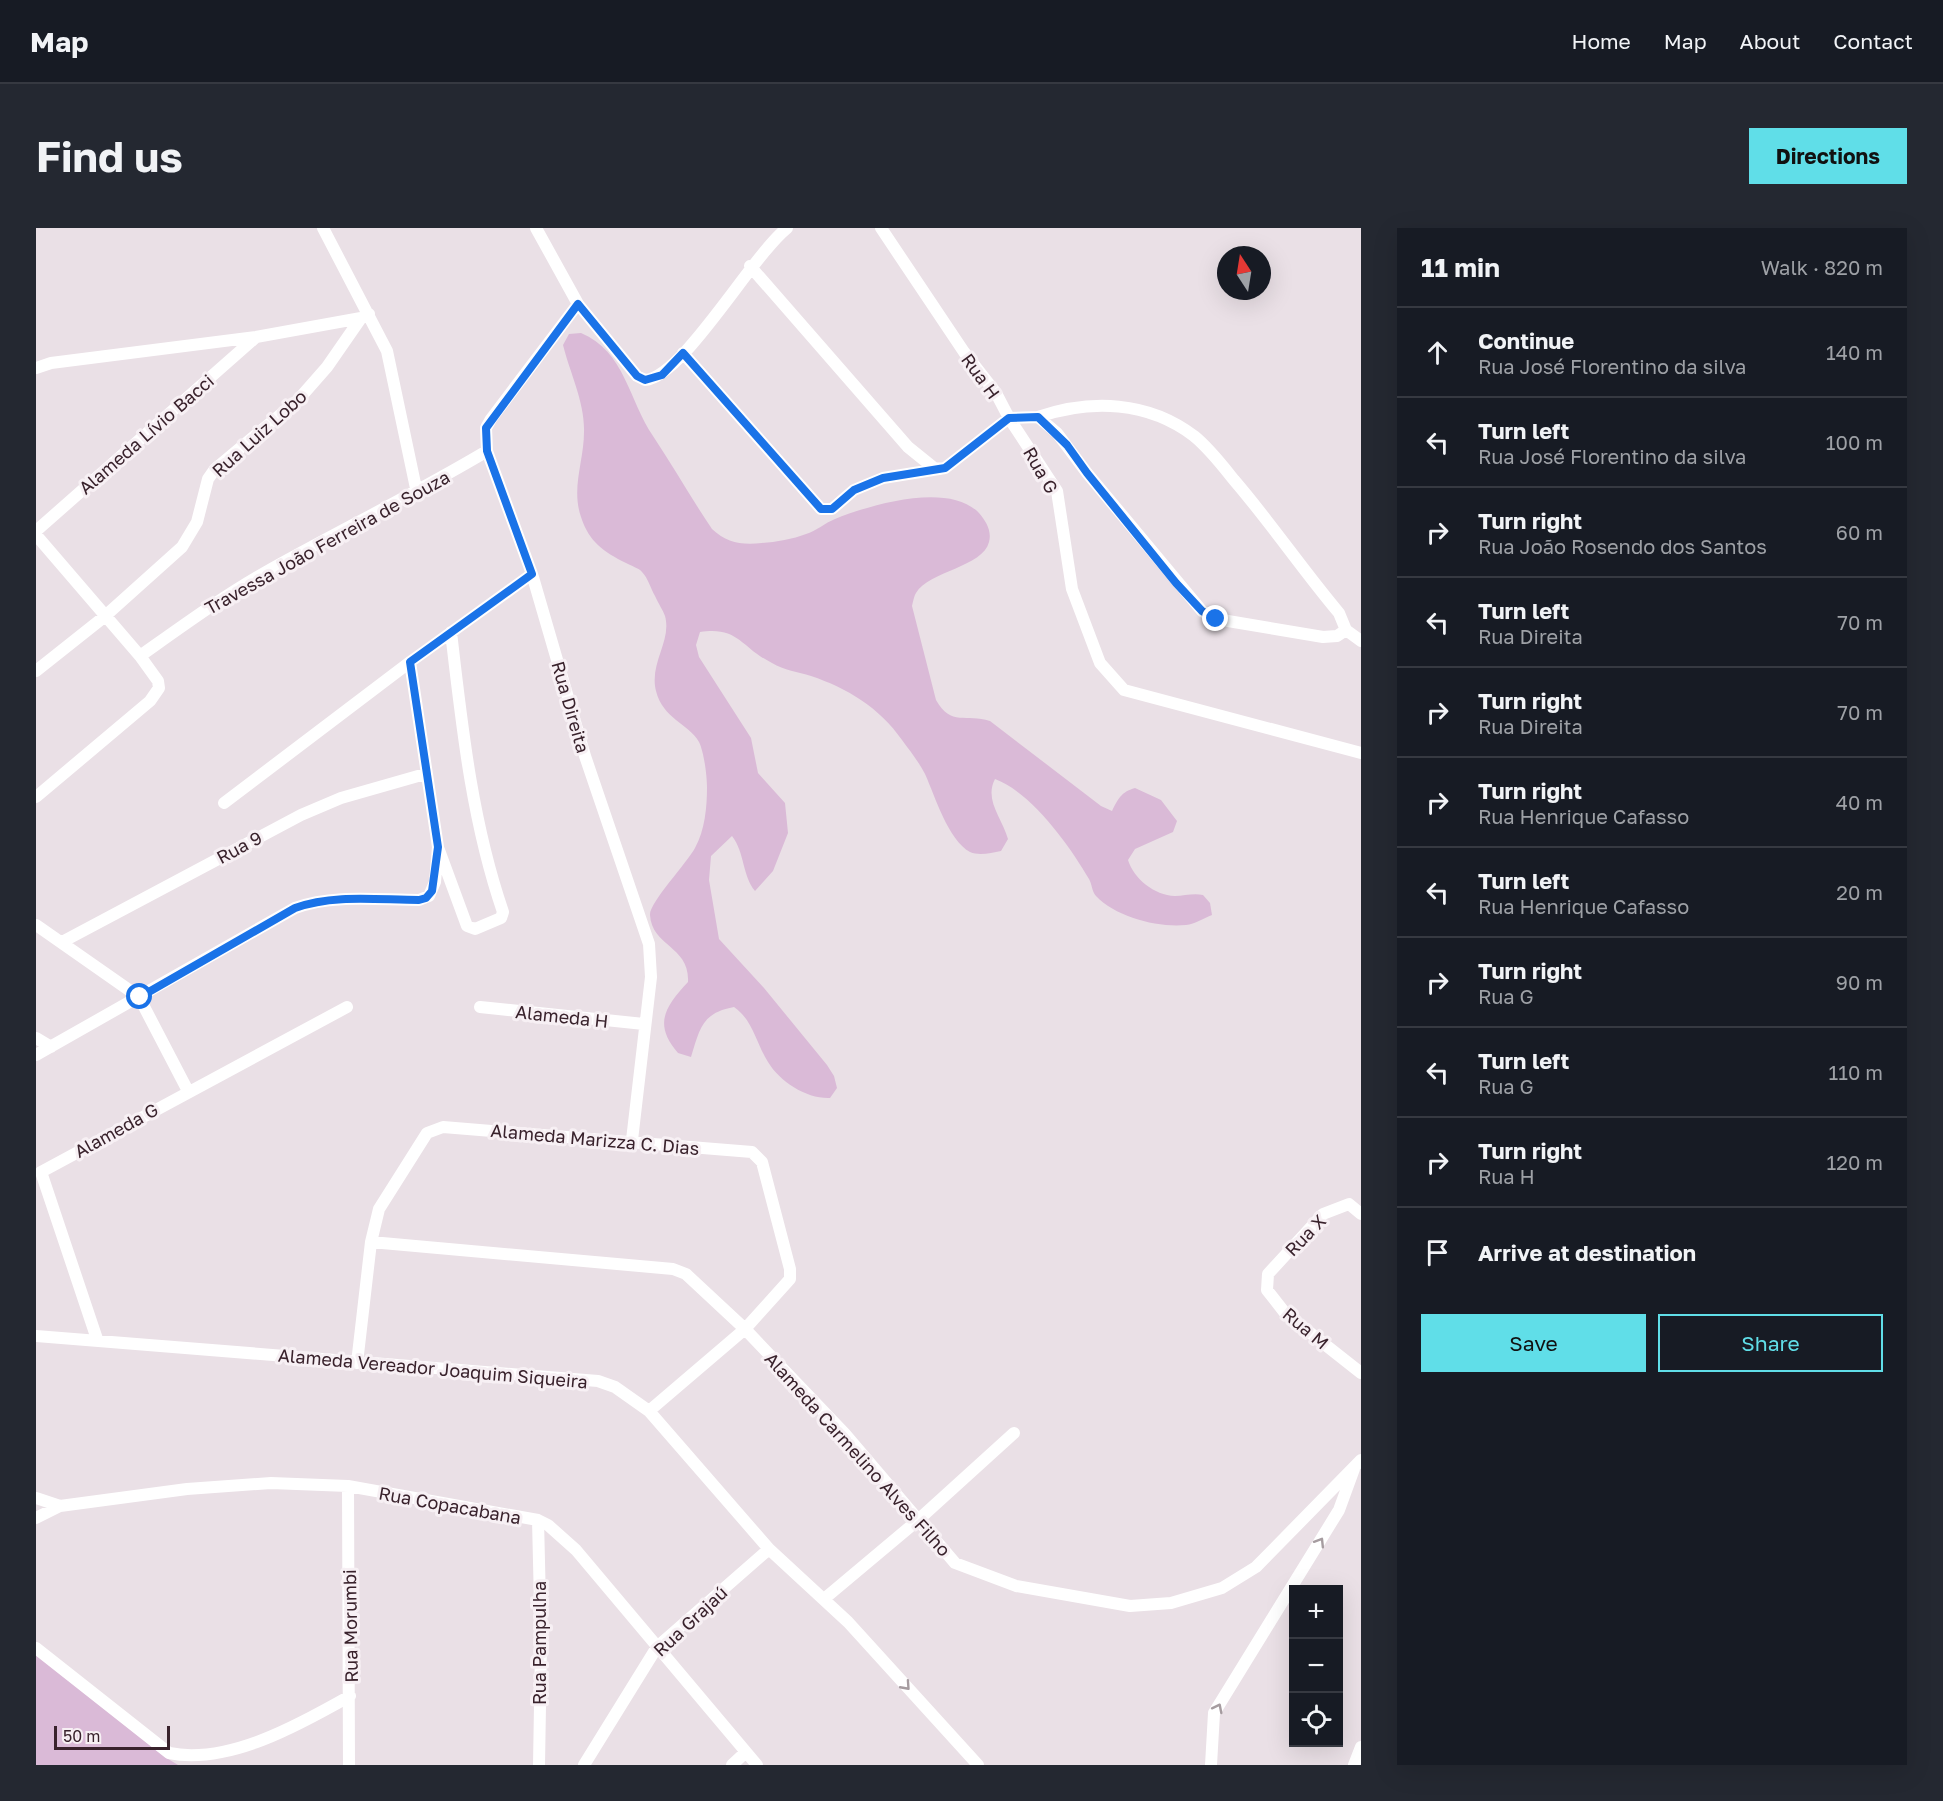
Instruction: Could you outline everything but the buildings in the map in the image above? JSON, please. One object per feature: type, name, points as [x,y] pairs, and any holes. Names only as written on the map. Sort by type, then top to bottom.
[{"type":"street","points":[[323,228],[365,316],[387,351],[397,387],[417,493]]},
{"type":"street","points":[[536,228],[578,304],[637,376],[645,380],[662,375],[683,353],[750,266],[774,238],[787,228]]},
{"type":"street","name":"Rua H","points":[[881,228],[964,352],[996,393],[1009,418],[1038,417],[1067,407],[1100,404],[1123,406],[1167,420],[1194,437],[1261,512],[1339,613],[1346,630]]},
{"type":"street","points":[[750,266],[908,447],[934,468],[940,469]]},
{"type":"street","name":"Rua Direita","points":[[578,304],[491,419],[486,428],[487,451],[532,574],[585,756],[649,944],[651,977],[632,1140]]},
{"type":"street","points":[[36,368],[51,363],[256,337],[365,316]]},
{"type":"street","name":"Rua Luiz Lobo","points":[[36,671],[104,617],[182,548],[197,522],[208,479],[215,469],[298,400],[327,367],[365,316]]},
{"type":"street","name":"Alameda Lívio Bacci","points":[[36,533],[256,337]]},
{"type":"street","points":[[683,353],[821,509],[832,509],[854,490],[883,478],[940,469],[1009,418]]},
{"type":"street","points":[[1038,417],[1062,439],[1087,473],[1202,611],[1216,619],[1323,637],[1337,636],[1346,630],[1361,641]]},
{"type":"street","name":"Rua G","points":[[1009,418],[1057,491],[1072,589],[1100,663],[1124,690],[1361,753]]},
{"type":"street","name":"Travessa João Ferreira de Souza","points":[[140,656],[209,607],[266,572],[417,493],[487,451]]},
{"type":"street","points":[[36,533],[104,617],[140,656],[158,681],[159,688],[150,701],[36,797]]},
{"type":"street","points":[[224,803],[410,662],[532,574]]},
{"type":"street","points":[[410,662],[425,774],[438,847],[467,926],[475,929],[501,918],[503,912],[480,833],[464,738],[451,632]]},
{"type":"street","name":"Rua 9","points":[[62,942],[301,815],[341,798],[425,774]]},
{"type":"street","points":[[36,1055],[295,908],[313,902],[335,899],[426,898],[435,882],[438,847]]},
{"type":"street","points":[[36,925],[140,997],[188,1091]]},
{"type":"street","name":"Alameda G","points":[[97,1339],[38,1171],[347,1007]]},
{"type":"street","name":"Alameda H","points":[[480,1007],[644,1024]]},
{"type":"street","points":[[36,1038],[51,1047]]},
{"type":"street","name":"Alameda Marizza C. Dias","points":[[371,1242],[379,1209],[389,1190],[427,1134],[432,1129],[443,1126],[632,1140],[752,1152],[762,1162],[790,1269],[790,1279],[745,1329]]},
{"type":"street","name":"Rua X","points":[[1268,1274],[1323,1214],[1349,1204],[1361,1214]]},
{"type":"street","points":[[357,1363],[371,1242]]},
{"type":"street","name":"Alameda Carmelino Alves Filho","points":[[371,1242],[673,1269],[686,1274],[745,1329],[845,1434],[955,1563],[1016,1586],[1130,1606],[1172,1603],[1222,1588],[1256,1567],[1358,1463]]},
{"type":"street","name":"Rua M","points":[[1268,1274],[1268,1290],[1285,1313],[1361,1373]]},
{"type":"street","points":[[649,1411],[745,1329]]},
{"type":"street","name":"Alameda Vereador Joaquim Siqueira","points":[[36,1336],[97,1339],[357,1363],[598,1381],[615,1387],[649,1411],[769,1549],[824,1599],[866,1642],[978,1765]]},
{"type":"street","points":[[824,1599],[917,1521],[1014,1433]]},
{"type":"street","points":[[1211,1765],[1214,1713],[1339,1510],[1358,1463]]},
{"type":"street","name":"Rua Copacabana","points":[[36,1518],[60,1506],[252,1484],[348,1486],[538,1520],[548,1524],[576,1550],[757,1765]]},
{"type":"street","name":"Rua Morumbi","points":[[348,1486],[349,1765]]},
{"type":"street","points":[[36,1498],[60,1506]]},
{"type":"street","name":"Rua Pampulha","points":[[538,1520],[541,1645],[538,1765]]},
{"type":"street","name":"Rua Grajaú","points":[[584,1765],[657,1647],[769,1549]]},
{"type":"street","points":[[36,1648],[170,1753],[184,1760],[207,1764],[250,1754],[350,1696]]},
{"type":"street","points":[[1354,1765],[1361,1747]]},
{"type":"street","points":[[732,1765],[746,1752]]},
{"type":"shaded area","points":[[581,333],[596,341],[617,364],[645,422],[697,506],[712,529],[729,540],[754,544],[790,539],[810,533],[850,513],[908,499],[949,498],[966,503],[979,513],[990,534],[985,550],[967,563],[932,579],[915,594],[912,606],[936,700],[947,714],[960,718],[990,721],[1101,806],[1112,811],[1126,792],[1135,788],[1161,800],[1177,821],[1173,832],[1135,849],[1128,860],[1131,867],[1146,885],[1160,893],[1175,896],[1203,895],[1210,903],[1212,915],[1189,924],[1163,925],[1138,920],[1115,910],[1095,894],[1081,866],[1036,808],[1022,795],[995,779],[992,787],[993,802],[1008,839],[1001,851],[981,854],[970,852],[955,838],[949,828],[917,761],[884,718],[862,700],[811,676],[777,665],[732,635],[713,631],[700,632],[696,645],[699,657],[751,738],[758,773],[785,803],[788,833],[773,871],[755,891],[732,836],[711,856],[709,880],[719,939],[764,988],[827,1065],[834,1076],[837,1088],[830,1098],[821,1098],[803,1092],[787,1082],[768,1062],[746,1018],[734,1007],[715,1013],[704,1023],[691,1057],[678,1053],[670,1043],[664,1024],[668,1008],[688,982],[687,970],[677,953],[657,934],[652,926],[650,915],[655,902],[691,855],[698,841],[706,810],[706,771],[699,742],[664,708],[656,691],[655,671],[666,634],[666,625],[663,611],[648,580],[637,568],[611,555],[598,545],[588,533],[581,517],[577,496],[584,421],[580,399],[563,345],[569,334]]},
{"type":"shaded area","points":[[36,1655],[165,1757],[178,1765],[36,1765]]},
{"type":"route","points":[[140,997],[295,908],[313,902],[335,899],[419,900],[429,896],[435,882],[438,847],[425,774],[410,662],[532,574],[491,466],[485,438],[486,428],[578,304],[637,376],[645,380],[654,380],[662,375],[683,353],[821,509],[832,509],[854,490],[883,478],[945,468],[1009,418],[1038,417],[1067,445],[1176,583],[1202,611],[1216,619]]}]
